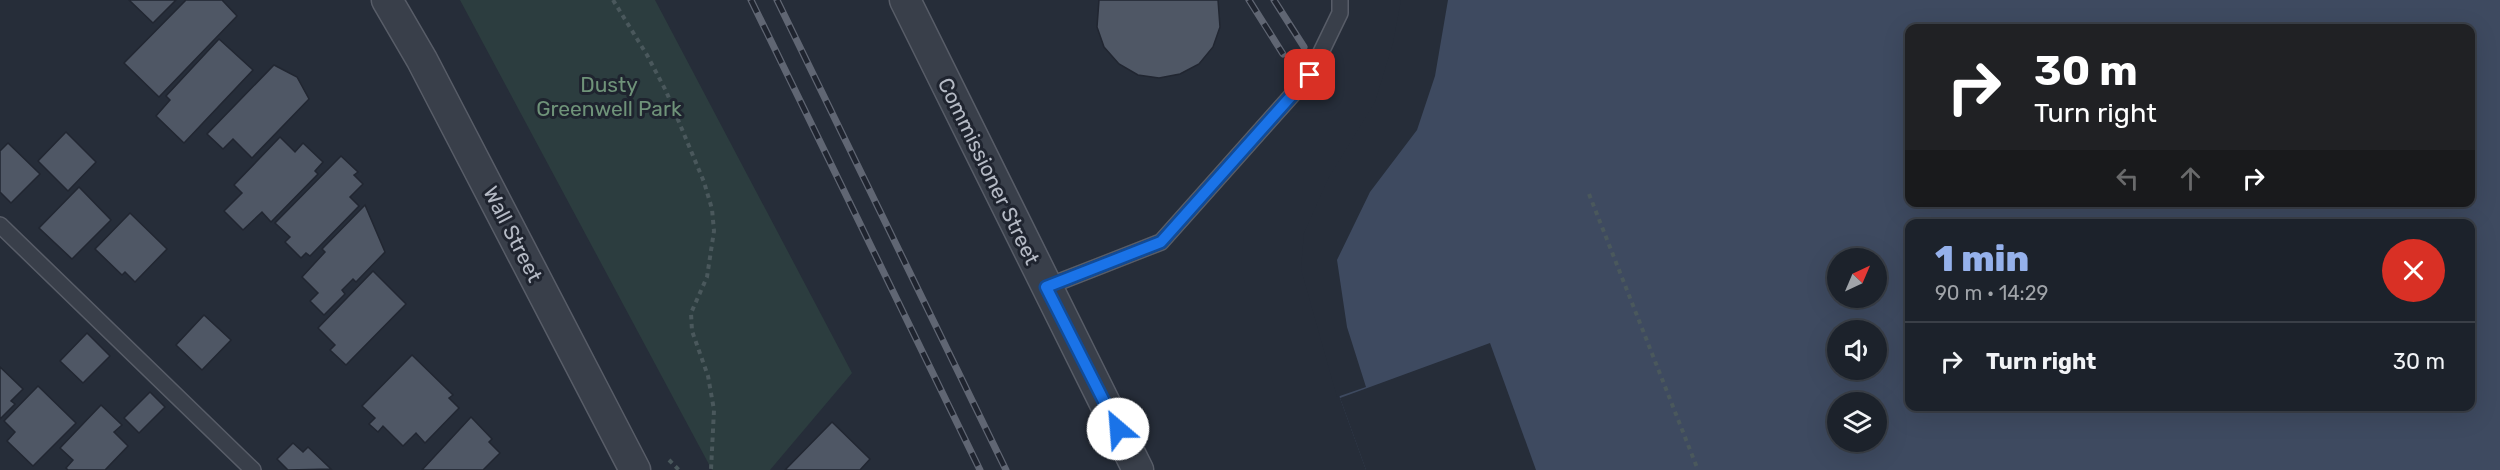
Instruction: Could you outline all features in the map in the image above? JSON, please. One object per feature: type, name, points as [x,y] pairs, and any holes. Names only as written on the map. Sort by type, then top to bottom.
[{"type":"street","name":"Wall Street","points":[[387,0],[422,60],[635,470]]},
{"type":"street","name":"Commissioner Street","points":[[905,0],[1138,470]]},
{"type":"lane","points":[[1046,287],[1161,242],[1310,75],[1340,13],[1340,0]]},
{"type":"lane","points":[[0,225],[253,470]]},
{"type":"path","points":[[613,0],[647,55],[666,92],[704,182],[712,209],[714,231],[707,277],[690,313],[693,331],[708,376],[714,410],[711,470]]},
{"type":"path","points":[[1589,195],[1698,470]]},
{"type":"path","points":[[669,460],[679,470]]},
{"type":"green space","name":"Dusty Greenwell Park","points":[[460,0],[655,0],[852,373],[770,470],[712,470]]},
{"type":"water","points":[[1404,0],[2500,0],[2500,470],[1366,470],[1340,398],[1304,268],[1378,103],[1396,44]]},
{"type":"pier","points":[[1401,0],[1448,0],[1435,76],[1417,130],[1370,192],[1337,260],[1347,327],[1366,387],[1337,397],[1301,269],[1304,233],[1329,177],[1375,102],[1393,43]]},
{"type":"pier","points":[[1490,343],[1536,470],[1366,470],[1340,398]]},
{"type":"building","points":[[129,0],[176,0],[153,23]]},
{"type":"building","points":[[186,0],[222,0],[237,16],[159,97],[124,63]]},
{"type":"building","points":[[1099,0],[1218,0],[1220,27],[1213,47],[1199,64],[1180,74],[1159,78],[1138,75],[1119,64],[1104,47],[1097,27]]},
{"type":"building","points":[[219,39],[253,70],[184,143],[156,116],[170,100],[166,96]]},
{"type":"building","points":[[274,65],[297,77],[309,99],[252,158],[233,139],[223,149],[207,134]]},
{"type":"building","points":[[66,132],[96,162],[68,191],[38,161]]},
{"type":"building","points":[[280,137],[295,152],[303,143],[323,162],[315,171],[318,174],[271,222],[262,212],[243,230],[224,211],[242,193],[234,185]]},
{"type":"building","points":[[8,143],[40,174],[11,203],[0,192],[0,151]]},
{"type":"building","points":[[341,156],[358,172],[354,175],[363,184],[350,197],[359,206],[310,256],[306,253],[301,258],[285,242],[290,237],[275,223]]},
{"type":"building","points":[[79,187],[111,220],[72,259],[39,228]]},
{"type":"building","points":[[365,205],[385,252],[356,282],[353,279],[342,290],[345,294],[324,315],[310,301],[318,293],[302,277],[325,252],[322,249]]},
{"type":"building","points":[[130,213],[167,249],[135,282],[125,272],[122,275],[95,249]]},
{"type":"building","points":[[373,271],[406,304],[346,365],[330,350],[335,345],[318,328]]},
{"type":"building","points":[[204,315],[231,340],[202,370],[176,345]]},
{"type":"building","points":[[87,333],[110,356],[83,383],[60,361]]},
{"type":"building","points":[[412,355],[453,395],[449,398],[459,408],[425,443],[416,433],[403,446],[383,426],[378,432],[369,424],[375,418],[362,406]]},
{"type":"building","points":[[0,367],[23,389],[11,401],[15,404],[0,419]]},
{"type":"building","points":[[38,386],[76,423],[33,466],[7,441],[15,432],[4,421]]},
{"type":"building","points":[[150,392],[165,407],[139,433],[124,418]]},
{"type":"building","points":[[101,405],[122,425],[114,432],[128,446],[105,470],[68,470],[66,468],[73,460],[60,448]]},
{"type":"building","points":[[471,417],[492,439],[489,442],[500,453],[483,470],[422,470]]},
{"type":"building","points":[[832,422],[870,459],[860,470],[785,470]]},
{"type":"building","points":[[293,443],[303,452],[308,447],[331,469],[288,470],[277,459]]},
{"type":"railway","points":[[751,0],[980,470]]},
{"type":"railway","points":[[777,0],[1006,470]]},
{"type":"railway","points":[[1249,0],[1283,54]]},
{"type":"railway","points":[[1274,0],[1304,47]]},
{"type":"route","points":[[1118,429],[1046,287],[1161,242],[1310,75]]}]
